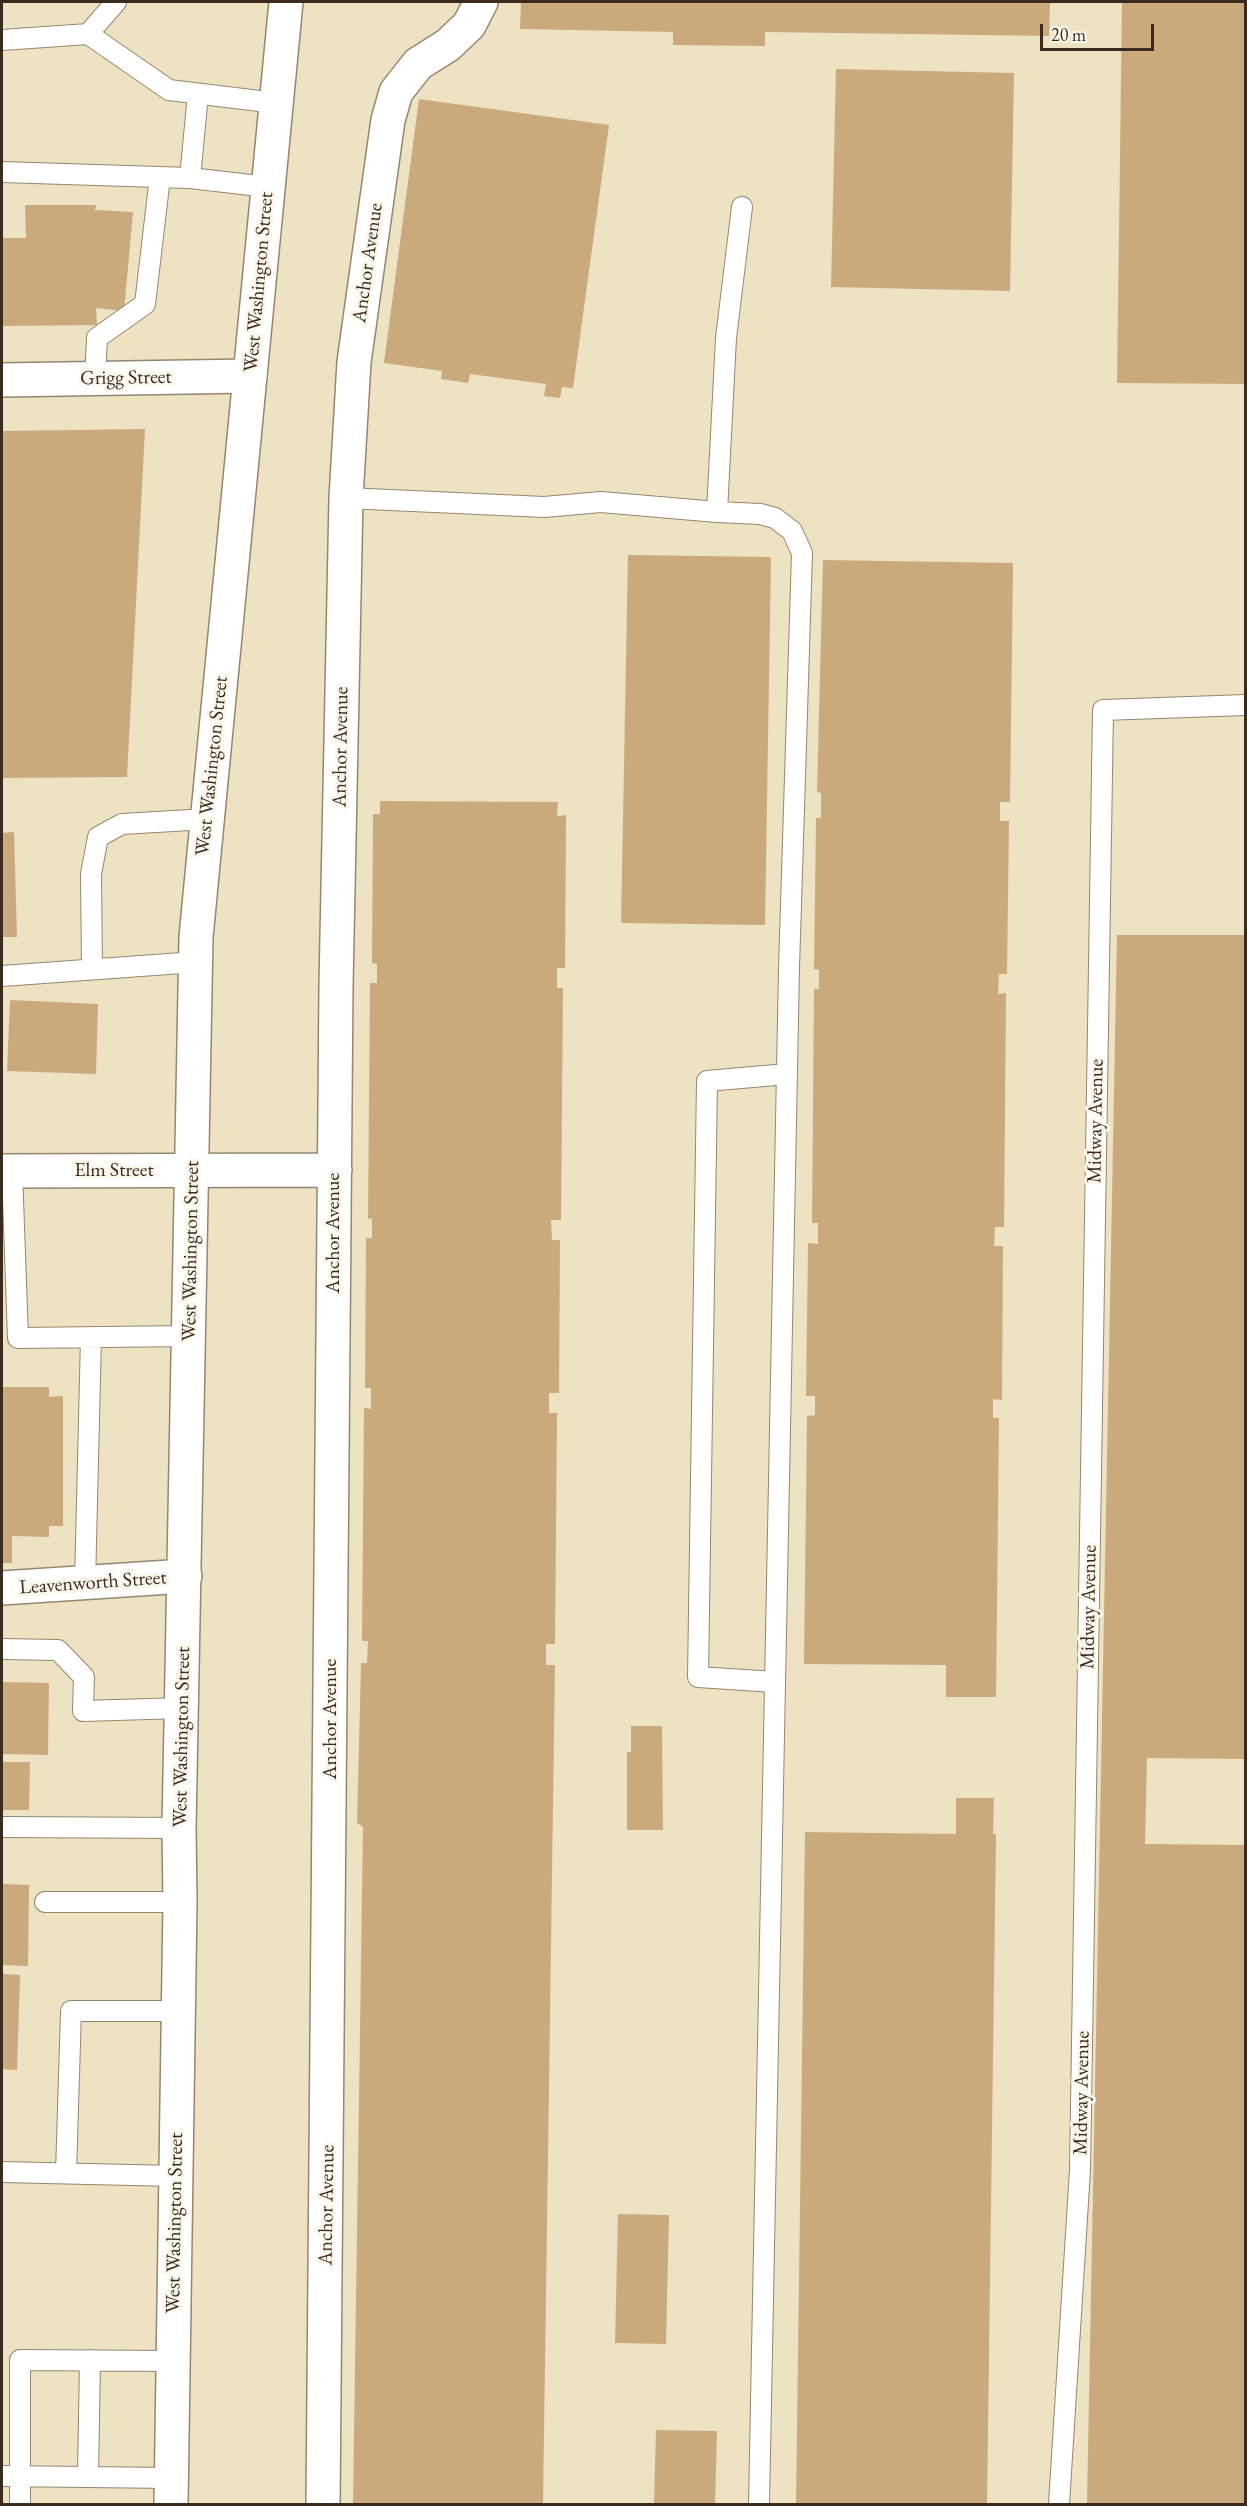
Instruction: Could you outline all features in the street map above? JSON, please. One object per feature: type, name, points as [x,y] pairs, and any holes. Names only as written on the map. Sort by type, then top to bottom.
[{"type":"street","name":"West Washington Street","points":[[171,2491],[180,1902],[179,1828],[196,962],[207,819],[286,2]]},
{"type":"street","name":"Anchor Avenue","points":[[323,2505],[335,1170],[346,498],[354,362],[388,120],[396,92],[418,64],[448,45],[469,25],[481,2]]},
{"type":"street","name":"Grigg Street","points":[[2,380],[250,376]]},
{"type":"street","name":"Elm Street","points":[[7,1171],[335,1170]]},
{"type":"street","name":"Leavenworth Street","points":[[2,1588],[185,1576]]},
{"type":"lane","points":[[88,34],[116,2]]},
{"type":"lane","points":[[2,39],[88,34],[169,90],[276,103]]},
{"type":"lane","points":[[190,178],[198,93]]},
{"type":"lane","points":[[2,172],[190,178],[268,187]]},
{"type":"lane","points":[[95,379],[97,338],[145,304],[160,177]]},
{"type":"lane","points":[[717,512],[726,338],[742,207]]},
{"type":"lane","points":[[346,498],[544,507],[600,502],[760,514],[776,518],[792,531],[802,553],[787,1074],[759,2505]]},
{"type":"lane","name":"Midway Avenue","points":[[1059,2505],[1080,2170],[1103,710],[1245,705]]},
{"type":"lane","points":[[92,969],[91,874],[98,837],[122,824],[207,819]]},
{"type":"lane","points":[[2,976],[196,962]]},
{"type":"lane","points":[[775,1682],[698,1677],[707,1081],[787,1074]]},
{"type":"lane","points":[[7,1171],[18,1338],[189,1336]]},
{"type":"lane","points":[[86,1584],[90,1337]]},
{"type":"lane","points":[[2,1649],[57,1650],[84,1677],[83,1711],[182,1708]]},
{"type":"lane","points":[[2,1827],[179,1828]]},
{"type":"lane","points":[[45,1902],[180,1902]]},
{"type":"lane","points":[[66,2173],[71,2011],[178,2011]]},
{"type":"lane","points":[[2,2172],[176,2176]]},
{"type":"lane","points":[[20,2505],[11,2476],[20,2360],[172,2361]]},
{"type":"lane","points":[[88,2477],[90,2360]]},
{"type":"lane","points":[[11,2476],[88,2477],[171,2491]]},
{"type":"building","points":[[521,2],[1050,2],[1049,36],[765,32],[765,46],[673,45],[673,32],[520,29]]},
{"type":"building","points":[[1122,2],[1246,2],[1246,384],[1117,383]]},
{"type":"building","points":[[836,69],[1014,73],[1010,291],[831,287]]},
{"type":"building","points":[[419,99],[609,125],[573,388],[562,387],[560,398],[544,396],[546,384],[470,374],[468,383],[441,379],[442,371],[384,363]]},
{"type":"building","points":[[25,205],[96,205],[95,210],[133,212],[124,311],[96,308],[97,325],[2,326],[2,238],[26,238]]},
{"type":"building","points":[[145,429],[127,777],[2,778],[2,431]]},
{"type":"building","points":[[628,555],[771,557],[765,925],[621,923]]},
{"type":"building","points":[[823,560],[1013,563],[1010,802],[1000,802],[1000,821],[1009,821],[1007,974],[999,974],[998,994],[1006,993],[1004,1227],[995,1227],[994,1246],[1003,1246],[1002,1400],[993,1399],[993,1418],[999,1418],[996,1697],[946,1697],[946,1665],[804,1664],[807,1416],[815,1415],[815,1396],[806,1396],[808,1243],[818,1244],[818,1223],[812,1223],[814,989],[819,989],[819,970],[814,969],[816,818],[821,818],[821,793],[817,792]]},
{"type":"building","points":[[380,801],[558,802],[557,816],[566,815],[565,968],[557,968],[557,988],[563,988],[561,1220],[551,1220],[552,1240],[560,1240],[559,1393],[549,1393],[549,1413],[557,1413],[555,1644],[546,1644],[546,1665],[555,1665],[543,2504],[353,2504],[363,1827],[357,1823],[361,1663],[367,1663],[368,1641],[362,1641],[364,1408],[371,1409],[371,1388],[365,1388],[366,1238],[372,1238],[372,1218],[368,1219],[370,983],[377,983],[377,964],[372,963],[373,814],[380,814]]},
{"type":"building","points":[[14,832],[17,937],[2,937],[2,833]]},
{"type":"building","points":[[1117,935],[1246,935],[1246,1759],[1147,1758],[1145,1844],[1246,1845],[1246,2504],[1087,2504]]},
{"type":"building","points":[[10,1000],[98,1004],[96,1074],[7,1071]]},
{"type":"building","points":[[2,1387],[49,1387],[49,1397],[63,1396],[63,1526],[49,1526],[49,1537],[12,1536],[12,1563],[2,1563]]},
{"type":"building","points":[[2,1682],[49,1683],[48,1755],[2,1754]]},
{"type":"building","points":[[631,1726],[662,1726],[663,1830],[627,1830],[627,1752],[631,1752]]},
{"type":"building","points":[[2,1762],[30,1762],[29,1810],[2,1810]]},
{"type":"building","points":[[956,1798],[994,1798],[993,1834],[996,1834],[987,2504],[796,2504],[805,1832],[956,1834]]},
{"type":"building","points":[[2,1884],[29,1885],[28,1966],[2,1965]]},
{"type":"building","points":[[2,1974],[20,1975],[17,2070],[2,2069]]},
{"type":"building","points":[[618,2214],[669,2215],[666,2344],[615,2343]]},
{"type":"building","points":[[656,2430],[717,2431],[715,2504],[654,2504]]}]
